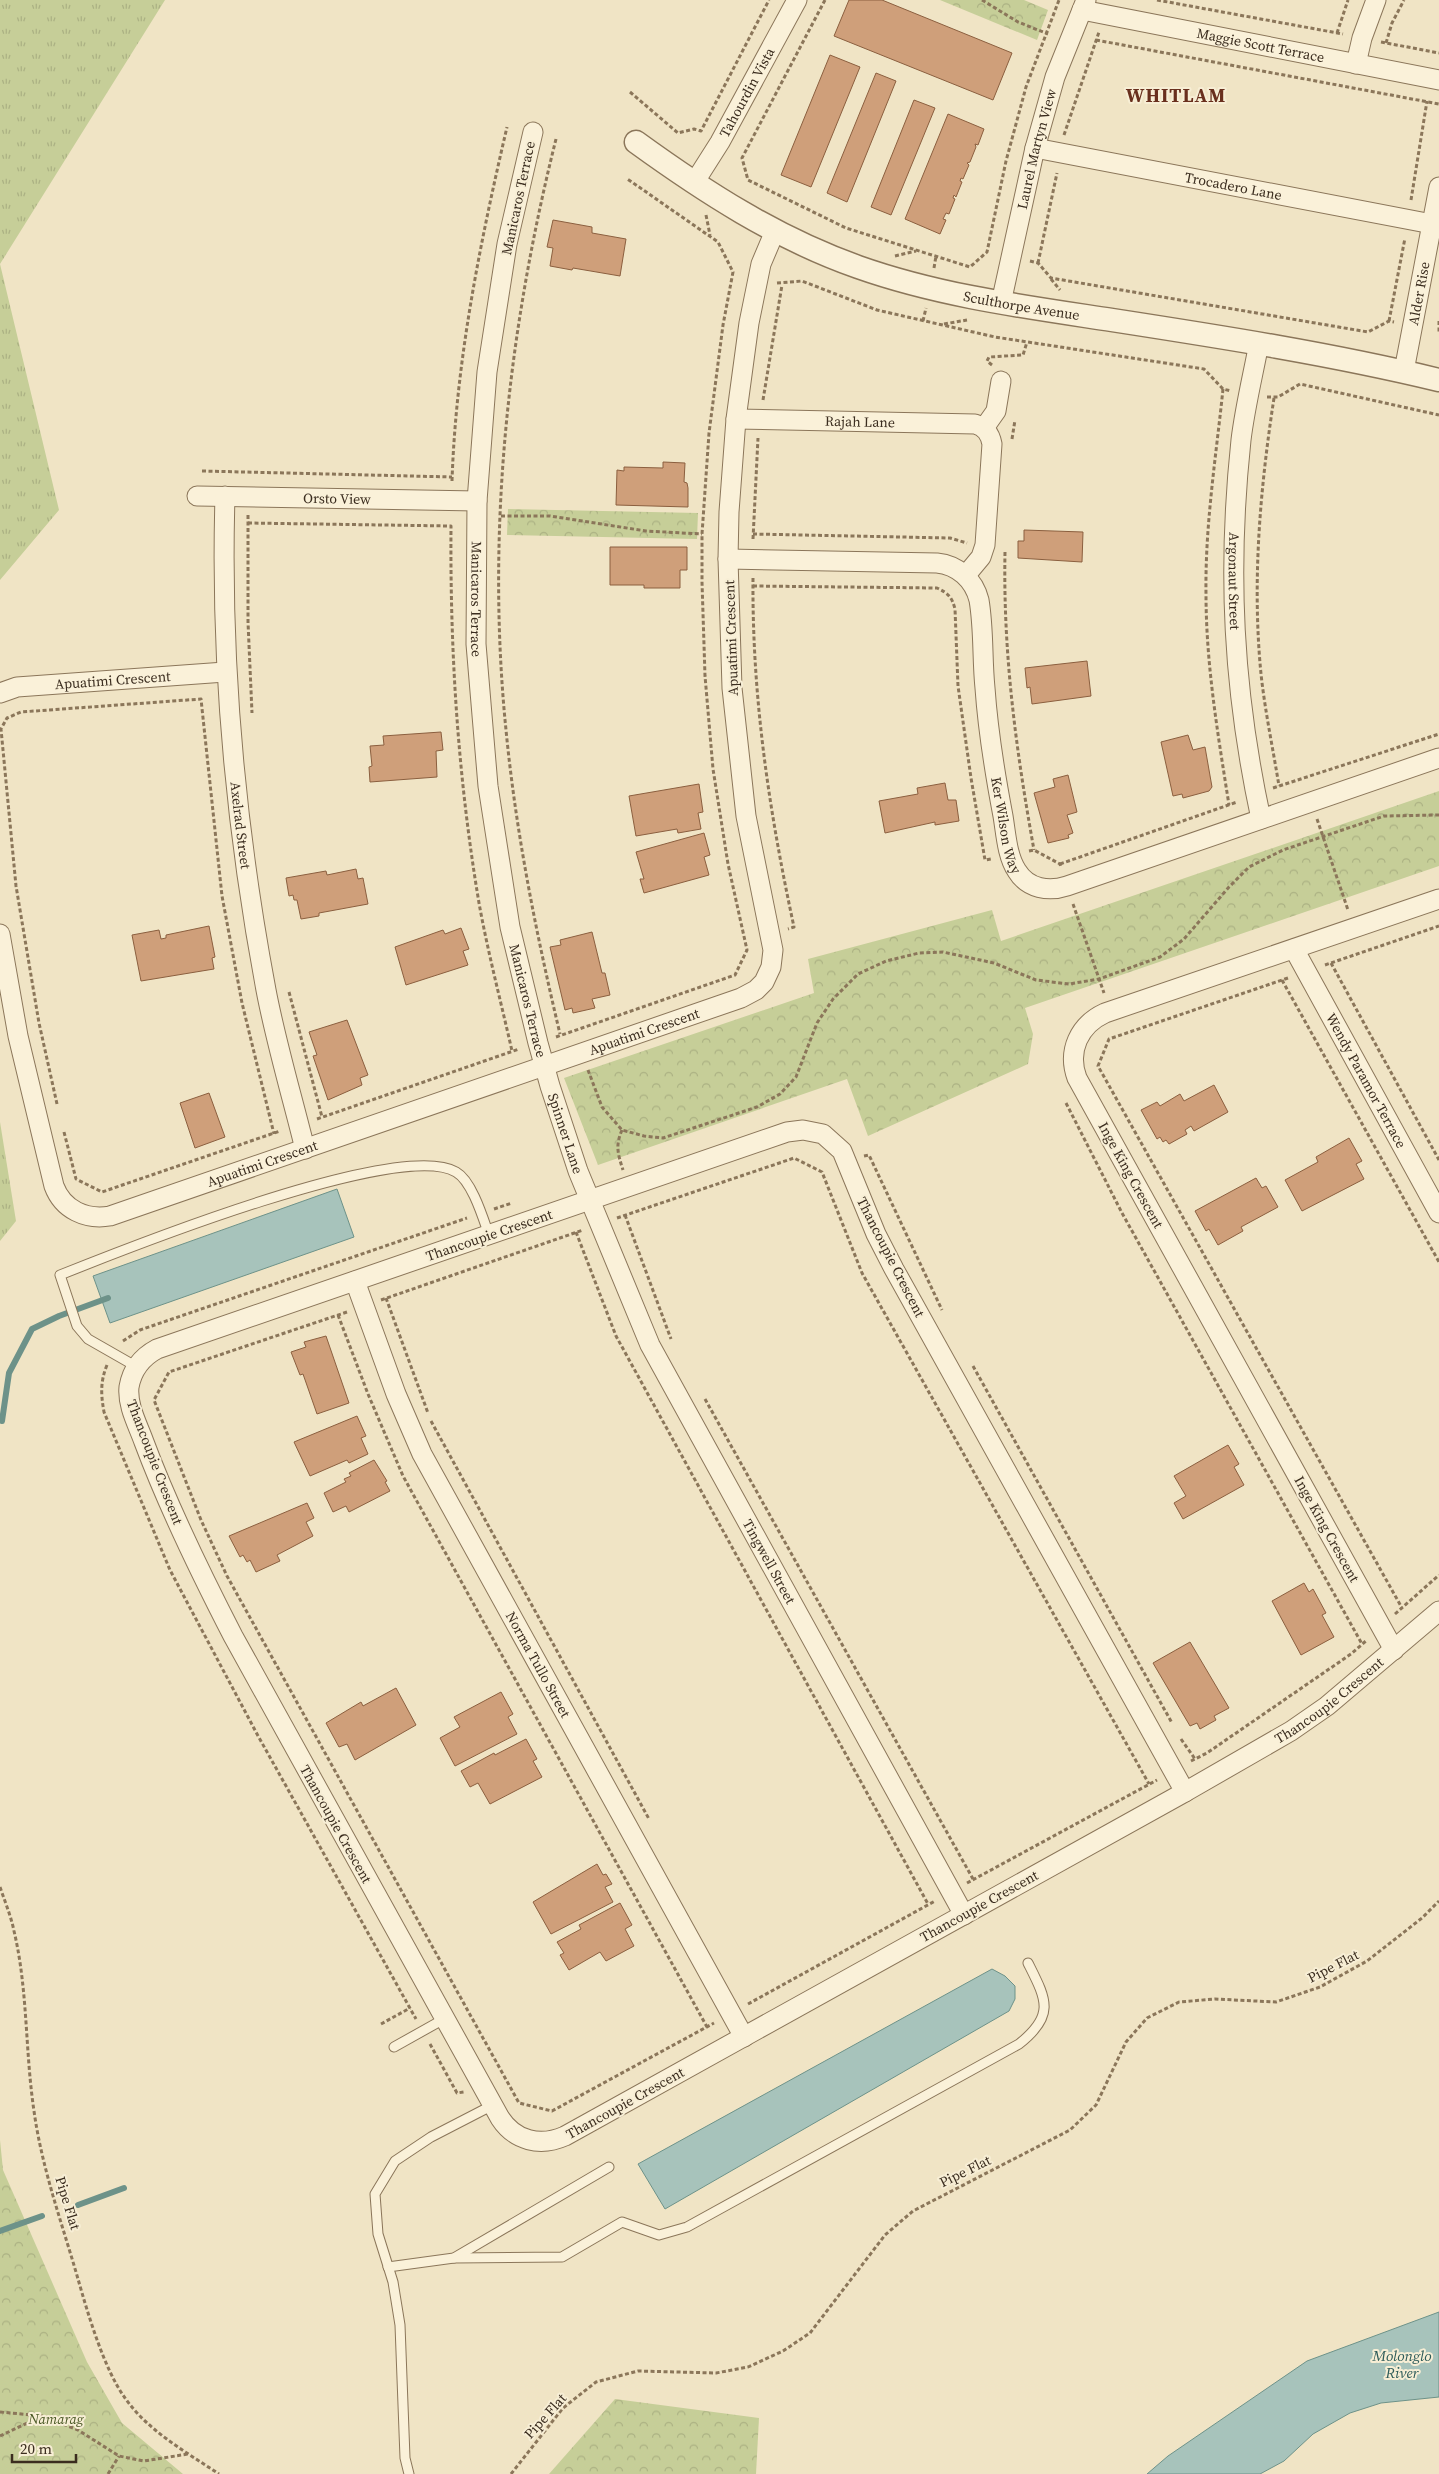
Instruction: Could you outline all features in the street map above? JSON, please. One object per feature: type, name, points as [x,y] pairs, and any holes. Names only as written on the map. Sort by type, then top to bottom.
[{"type":"street","name":"Tahourdin Vista","points":[[694,184],[720,142],[798,0]]},
{"type":"street","points":[[1356,64],[1362,38],[1376,0]]},
{"type":"street","name":"Maggie Scott Terrace","points":[[1084,5],[1356,64],[1439,80]]},
{"type":"street","name":"Laurel Martyn View","points":[[1001,303],[1035,148],[1055,77],[1084,5]]},
{"type":"street","name":"Manicaros Terrace","points":[[533,132],[507,244],[487,372],[477,501],[476,644],[488,786],[510,927],[544,1066]]},
{"type":"street","name":"Sculthorpe Avenue","points":[[636,142],[694,184],[775,231],[849,263],[891,277],[962,296],[1259,343],[1439,380]]},
{"type":"street","name":"Trocadero Lane","points":[[1035,148],[1432,224]]},
{"type":"street","name":"Alder Rise","points":[[1404,372],[1439,187]]},
{"type":"street","name":"Apuatimi Crescent","points":[[0,934],[18,1036],[53,1182],[59,1197],[71,1208],[90,1216],[110,1216],[305,1149],[749,995],[762,984],[770,971],[773,954],[746,816],[732,688],[728,559],[736,419],[758,276],[775,231]]},
{"type":"street","name":"Argonaut Street","points":[[1259,343],[1242,438],[1233,533],[1233,629],[1243,725],[1261,819]]},
{"type":"street","points":[[728,559],[937,562],[953,566],[966,576],[983,553],[986,536],[992,446],[991,437],[984,428],[996,411],[999,373]]},
{"type":"street","name":"Rajah Lane","points":[[736,419],[975,424],[984,428]]},
{"type":"street","name":"Orsto View","points":[[197,496],[477,501]]},
{"type":"street","name":"Axelrad Street","points":[[225,496],[223,565],[225,672],[239,833],[266,992],[305,1149]]},
{"type":"street","name":"Ker Wilson Way","points":[[966,576],[975,589],[979,600],[985,690],[991,743],[1010,855],[1017,872],[1031,884],[1048,890],[1067,886],[1439,758]]},
{"type":"street","name":"Apuatimi Crescent","points":[[0,693],[16,687],[225,672]]},
{"type":"street","name":"Inge King Crescent","points":[[1394,1650],[1077,1078],[1073,1058],[1078,1038],[1094,1019],[1111,1011],[1439,899]]},
{"type":"street","name":"Wendy Paramor Terrace","points":[[1294,949],[1439,1212]]},
{"type":"street","name":"Spinner Lane","points":[[544,1066],[578,1171],[591,1200]]},
{"type":"street","name":"Thancoupie Crescent","points":[[1185,1792],[894,1268],[864,1207],[847,1162],[839,1148],[827,1136],[807,1130],[795,1130],[157,1349],[144,1358],[137,1367],[129,1388],[130,1404],[161,1486],[194,1562],[232,1636],[504,2124],[520,2138],[540,2142],[557,2140],[1185,1792],[1291,1731],[1327,1706],[1439,1611]]},
{"type":"street","name":"Tingwell Street","points":[[591,1200],[629,1298],[674,1391],[964,1914]]},
{"type":"street","name":"Norma Tullo Street","points":[[355,1281],[396,1394],[422,1454],[744,2037]]},
{"type":"lane","points":[[137,1367],[88,1339],[77,1326],[60,1275],[297,1189],[345,1176],[430,1165],[456,1172],[473,1194],[489,1235]]},
{"type":"lane","points":[[388,2267],[454,2258],[562,2257],[622,2222],[659,2235],[687,2226],[1019,2044],[1039,2024],[1044,2011],[1044,1996],[1028,1963]]},
{"type":"lane","points":[[394,2046],[444,2019]]},
{"type":"lane","points":[[409,2474],[405,2458],[400,2325],[388,2267],[378,2234],[375,2194],[395,2161],[431,2137],[493,2105]]},
{"type":"lane","points":[[454,2258],[610,2167]]},
{"type":"path","points":[[630,92],[678,133],[694,129],[701,131],[769,0]]},
{"type":"path","points":[[825,0],[742,158],[748,180],[846,228],[970,267],[988,252]]},
{"type":"path","points":[[982,0],[1018,22],[1036,29]]},
{"type":"path","points":[[1157,0],[1337,33],[1348,0]]},
{"type":"path","points":[[1404,0],[1392,23],[1386,43],[1439,52]]},
{"type":"path","points":[[1096,40],[1439,104]]},
{"type":"path","points":[[507,127],[485,221],[466,331],[452,477],[451,526],[452,665],[466,812],[480,905],[512,1051]]},
{"type":"path","points":[[556,139],[530,252],[515,346],[503,459],[500,625],[506,738],[525,873],[560,1034]]},
{"type":"path","points":[[626,178],[718,242],[733,272]]},
{"type":"path","points":[[1038,263],[1051,278],[1368,332],[1389,321]]},
{"type":"path","points":[[745,939],[794,927],[775,840],[763,759],[756,689],[753,586],[753,534],[760,420],[782,285],[802,281],[878,310],[995,337],[1204,369],[1223,390]]},
{"type":"path","points":[[1438,331],[1439,321]]},
{"type":"path","points":[[999,373],[987,361],[989,357],[1023,355],[1027,342]]},
{"type":"path","points":[[1279,786],[1261,674],[1256,565],[1265,454],[1274,398],[1300,384],[1439,415]]},
{"type":"path","points":[[1011,446],[1015,418]]},
{"type":"path","points":[[202,471],[452,477]]},
{"type":"path","points":[[501,516],[550,516],[646,531],[702,534]]},
{"type":"path","points":[[252,714],[248,622],[248,523],[451,526]]},
{"type":"path","points":[[753,534],[950,538],[972,545],[994,562],[1004,566]]},
{"type":"path","points":[[1005,546],[1006,633],[1012,718],[1034,850]]},
{"type":"path","points":[[753,586],[937,588],[946,592],[952,599],[955,609],[958,686],[985,860],[1034,850],[1060,864],[1119,1036]]},
{"type":"path","points":[[59,1113],[39,1023],[16,886],[1,729],[7,718],[21,712],[201,699],[222,896],[242,1003],[274,1134]]},
{"type":"path","points":[[1303,779],[1363,951]]},
{"type":"path","points":[[575,1031],[602,1107],[611,1119],[622,1130],[644,1136],[663,1138],[757,1107],[780,1094],[796,1076],[816,1023],[833,999],[858,974],[886,961],[919,953],[943,952],[994,963],[1036,980],[1069,984],[1099,979],[1160,957],[1184,939],[1249,867],[1283,850],[1384,816],[1439,815]]},
{"type":"path","points":[[1402,1608],[1098,1066],[1110,1039],[1439,926]]},
{"type":"path","points":[[1331,963],[1439,1160]]},
{"type":"path","points":[[1282,980],[1439,1262]]},
{"type":"path","points":[[61,1122],[76,1179],[102,1192],[322,1117],[286,982]]},
{"type":"path","points":[[1063,1097],[1083,1141],[1362,1644]]},
{"type":"path","points":[[822,1172],[869,1155],[943,1312]]},
{"type":"path","points":[[576,1232],[616,1336],[928,1904],[552,2112],[519,2103],[227,1576],[201,1520],[154,1400],[169,1372],[625,1215],[794,1158],[822,1172],[862,1273],[1148,1784]]},
{"type":"path","points":[[502,2072],[461,2094],[457,2093],[257,1734],[170,1570],[104,1412],[100,1394],[102,1377],[114,1353],[120,1344],[140,1330],[516,1202]]},
{"type":"path","points":[[625,1215],[676,1347]]},
{"type":"path","points":[[386,1298],[430,1419],[649,1820]]},
{"type":"path","points":[[338,1314],[368,1394],[403,1476],[707,2026]]},
{"type":"path","points":[[972,1364],[1181,1740],[1195,1759]]},
{"type":"path","points":[[700,1391],[973,1879],[1195,1759],[1351,1654],[1439,1575]]},
{"type":"path","name":"Pipe Flat","points":[[0,1888],[14,1930],[18,1949],[24,1988],[34,2111],[42,2154],[83,2298],[111,2374],[125,2399],[151,2426],[219,2474]]},
{"type":"path","name":"Pipe Flat","points":[[510,2474],[563,2408],[596,2382],[638,2371],[716,2373],[748,2367],[783,2351],[810,2333],[885,2235],[913,2211],[1070,2130],[1096,2105],[1126,2042],[1147,2018],[1179,2002],[1215,1999],[1276,2002],[1320,1987],[1367,1962],[1439,1901]]},
{"type":"path","points":[[744,1994],[749,2003]]},
{"type":"path","points":[[381,2024],[410,2008]]},
{"type":"path","points":[[0,2412],[43,2416],[78,2430],[119,2456],[144,2461],[189,2454]]},
{"type":"path","points":[[0,2436],[43,2416]]},
{"type":"path","points":[[108,2474],[119,2456]]},
{"type":"green space","points":[[0,0],[165,0],[0,264]]},
{"type":"green space","points":[[940,0],[1024,0],[1048,10],[1037,40]]},
{"type":"green space","points":[[0,264],[59,510],[0,580]]},
{"type":"green space","points":[[508,509],[698,513],[697,539],[507,535]]},
{"type":"green space","points":[[1439,791],[1439,866],[1025,1008],[1033,1034],[1028,1064],[868,1136],[847,1079],[598,1165],[564,1078],[814,993],[808,959],[992,910],[1001,941]]},
{"type":"green space","points":[[0,1122],[16,1221],[0,1241]]},
{"type":"green space","name":"Namarag","points":[[0,2140],[3,2170],[87,2362],[122,2423],[183,2474],[0,2474]]},
{"type":"green space","points":[[615,2399],[759,2418],[756,2474],[549,2474]]},
{"type":"water","points":[[337,1189],[354,1237],[110,1323],[93,1276]]},
{"type":"water","points":[[992,1969],[1005,1976],[1015,1986],[1015,1999],[1009,2011],[665,2209],[638,2164]]},
{"type":"water","name":"Molonglo River","points":[[1439,2312],[1439,2397],[1381,2403],[1350,2413],[1313,2434],[1284,2461],[1260,2474],[1147,2474],[1168,2456],[1307,2361]]},
{"type":"building","points":[[849,0],[882,0],[1012,53],[993,100],[834,36]]},
{"type":"building","points":[[830,55],[860,67],[811,187],[781,175]]},
{"type":"building","points":[[876,73],[896,81],[847,202],[827,193]]},
{"type":"building","points":[[914,100],[935,108],[891,215],[871,207]]},
{"type":"building","points":[[948,114],[984,129],[978,145],[975,144],[976,147],[970,162],[967,163],[969,165],[963,179],[961,178],[960,181],[962,182],[956,197],[954,195],[953,198],[955,199],[949,214],[946,213],[943,219],[946,220],[940,234],[905,219]]},
{"type":"building","points":[[553,220],[592,227],[592,233],[626,239],[620,276],[550,266],[553,248],[547,247]]},
{"type":"building","points":[[663,462],[685,463],[684,482],[687,483],[688,488],[688,507],[616,505],[617,470],[624,471],[624,467],[663,468]]},
{"type":"building","points":[[1024,530],[1083,532],[1082,562],[1018,558],[1018,541],[1024,541]]},
{"type":"building","points":[[610,547],[687,547],[687,570],[680,570],[680,588],[644,588],[644,585],[610,585]]},
{"type":"building","points":[[1087,661],[1091,696],[1032,704],[1030,687],[1027,688],[1025,668]]},
{"type":"building","points":[[441,732],[443,750],[436,751],[437,777],[370,782],[369,767],[372,766],[370,746],[384,745],[383,736]]},
{"type":"building","points":[[1188,735],[1193,750],[1205,747],[1212,787],[1209,791],[1183,798],[1182,794],[1173,796],[1161,742]]},
{"type":"building","points":[[1068,775],[1077,812],[1067,815],[1073,833],[1068,835],[1069,838],[1048,843],[1034,793],[1055,787],[1053,779]]},
{"type":"building","points":[[945,783],[948,800],[956,800],[959,821],[935,825],[935,822],[885,833],[879,801],[918,794],[917,788]]},
{"type":"building","points":[[699,784],[703,812],[698,813],[701,829],[678,833],[677,829],[636,836],[629,796]]},
{"type":"building","points":[[704,833],[710,855],[704,857],[709,875],[644,893],[640,879],[644,879],[636,852]]},
{"type":"building","points":[[356,869],[358,879],[363,878],[368,904],[319,913],[319,916],[301,919],[297,900],[294,900],[293,895],[289,896],[286,878],[326,871],[327,875]]},
{"type":"building","points":[[209,926],[215,957],[212,958],[214,969],[141,981],[132,935],[159,930],[161,939],[166,938],[166,935]]},
{"type":"building","points":[[461,928],[469,949],[463,951],[468,965],[406,985],[395,947],[443,930],[445,934]]},
{"type":"building","points":[[592,932],[602,973],[605,973],[610,995],[592,999],[595,1008],[573,1013],[572,1008],[565,1010],[550,947],[561,945],[560,940]]},
{"type":"building","points":[[347,1020],[368,1075],[360,1078],[362,1085],[328,1100],[313,1056],[317,1055],[309,1032]]},
{"type":"building","points":[[1214,1085],[1228,1112],[1194,1131],[1191,1126],[1185,1130],[1187,1134],[1169,1144],[1166,1140],[1163,1142],[1160,1137],[1157,1139],[1141,1110],[1157,1102],[1160,1106],[1180,1094],[1184,1101]]},
{"type":"building","points":[[209,1093],[225,1137],[195,1148],[180,1103]]},
{"type":"building","points":[[1349,1138],[1362,1161],[1356,1164],[1364,1179],[1302,1211],[1285,1180],[1318,1162],[1316,1157]]},
{"type":"building","points":[[1256,1178],[1262,1188],[1266,1186],[1278,1207],[1241,1227],[1243,1231],[1218,1245],[1209,1229],[1206,1231],[1195,1211]]},
{"type":"building","points":[[326,1336],[349,1403],[317,1414],[303,1374],[300,1375],[291,1352],[306,1347],[304,1342]]},
{"type":"building","points":[[357,1416],[366,1436],[361,1438],[368,1454],[349,1463],[347,1460],[310,1476],[294,1442]]},
{"type":"building","points":[[1228,1445],[1239,1464],[1234,1467],[1244,1485],[1183,1519],[1174,1503],[1186,1496],[1174,1476]]},
{"type":"building","points":[[374,1460],[387,1481],[385,1482],[390,1491],[349,1512],[346,1506],[333,1512],[324,1493],[346,1482],[344,1479],[351,1476],[349,1473]]},
{"type":"building","points":[[307,1503],[314,1518],[306,1522],[313,1536],[277,1555],[280,1561],[256,1572],[250,1560],[247,1562],[243,1555],[240,1557],[229,1536]]},
{"type":"building","points":[[1304,1583],[1309,1592],[1313,1589],[1326,1613],[1322,1615],[1334,1637],[1301,1655],[1272,1601]]},
{"type":"building","points":[[1190,1642],[1229,1708],[1214,1716],[1216,1720],[1200,1729],[1197,1723],[1190,1726],[1153,1663]]},
{"type":"building","points":[[396,1688],[416,1725],[355,1760],[347,1744],[339,1747],[326,1723],[361,1702],[363,1706]]},
{"type":"building","points":[[501,1692],[513,1714],[508,1717],[517,1734],[455,1766],[440,1738],[460,1727],[454,1717]]},
{"type":"building","points":[[526,1739],[537,1759],[533,1761],[542,1777],[490,1804],[478,1783],[470,1787],[461,1771],[494,1753],[495,1755]]},
{"type":"building","points":[[597,1864],[603,1875],[606,1874],[612,1884],[605,1887],[613,1902],[551,1934],[533,1902]]},
{"type":"building","points":[[620,1903],[632,1925],[625,1929],[634,1946],[606,1961],[600,1952],[569,1970],[560,1955],[564,1953],[557,1942],[581,1929],[579,1925]]},
{"type":"waterway","points":[[2,1421],[9,1373],[32,1329],[59,1316],[108,1298]]},
{"type":"waterway","points":[[78,2205],[124,2188]]},
{"type":"waterway","points":[[0,2231],[42,2216]]},
{"type":"district","name":"WHITLAM","points":[[1176,95]]}]
